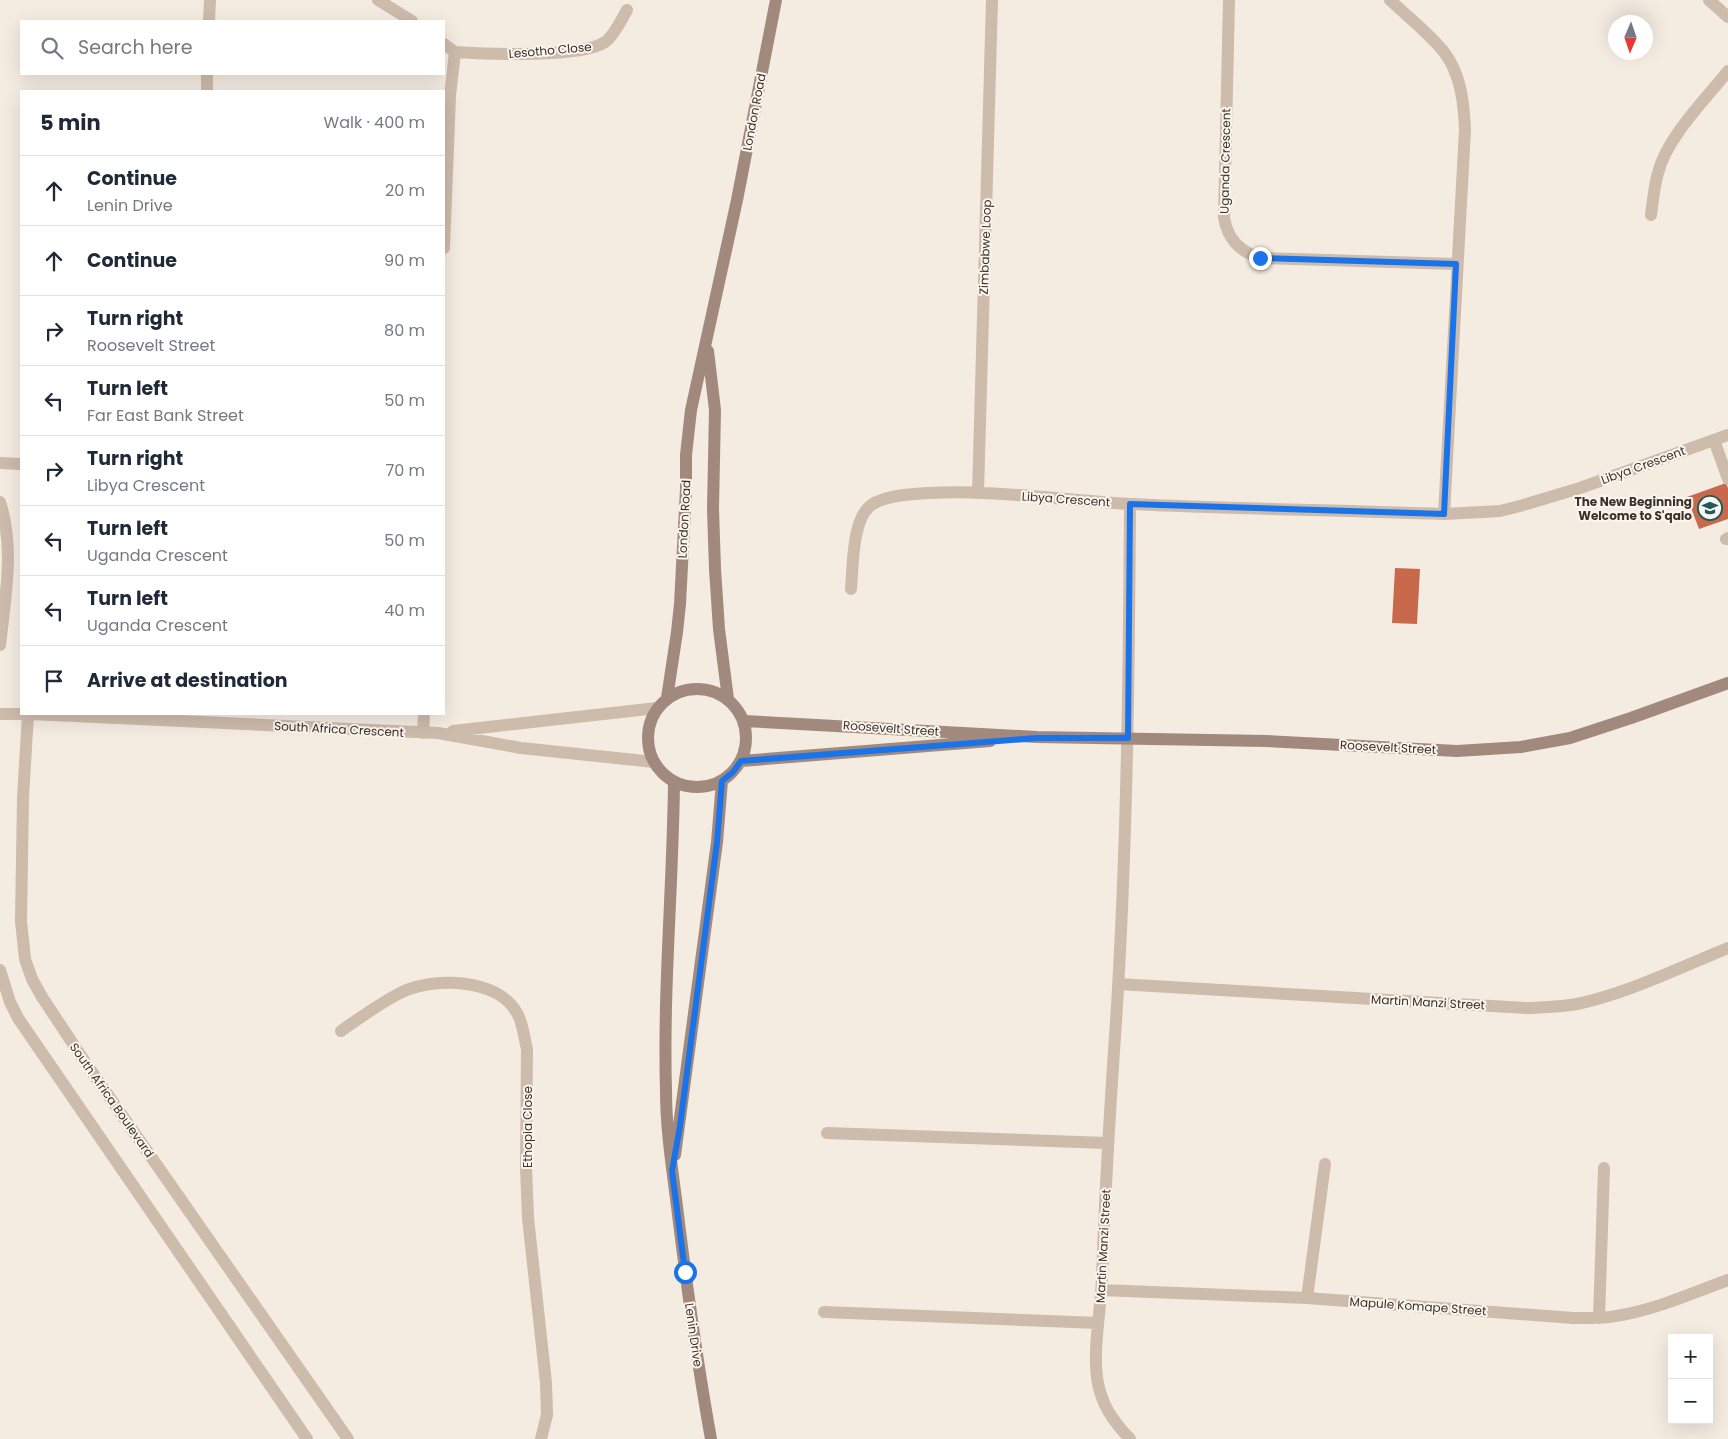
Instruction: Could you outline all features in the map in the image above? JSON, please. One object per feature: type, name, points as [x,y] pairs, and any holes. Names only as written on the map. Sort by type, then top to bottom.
[{"type":"street","points":[[209,20],[210,0]]},
{"type":"street","points":[[378,0],[410,20]]},
{"type":"street","name":"London Road","points":[[667,698],[678,622],[686,489],[686,455],[691,410],[707,341],[776,0]]},
{"type":"street","name":"Zimbabwe Loop","points":[[978,493],[992,0]]},
{"type":"street","name":"Uganda Crescent","points":[[1229,0],[1224,218],[1226,228],[1233,242],[1242,251],[1260,258],[1456,264]]},
{"type":"street","points":[[1390,0],[1444,52],[1453,68],[1464,106],[1465,130],[1456,264],[1444,514]]},
{"type":"street","points":[[1709,0],[1728,17]]},
{"type":"street","name":"Lesotho Close","points":[[455,52],[513,54],[562,52],[597,46],[607,41],[627,10]]},
{"type":"street","points":[[445,45],[455,52],[450,96],[445,223]]},
{"type":"street","points":[[1651,215],[1658,173],[1664,155],[1672,140],[1728,72]]},
{"type":"street","points":[[207,90],[208,75]]},
{"type":"street","name":"London Road","points":[[707,341],[714,410],[713,509],[718,629],[728,699]]},
{"type":"street","name":"Libya Crescent","points":[[851,589],[854,543],[859,523],[870,506],[887,498],[914,494],[978,493],[1130,504],[1444,514],[1500,510],[1580,488],[1728,435]]},
{"type":"street","points":[[1714,440],[1728,479]]},
{"type":"street","points":[[0,463],[20,464]]},
{"type":"street","points":[[0,502],[4,516],[7,548],[6,583],[0,645]]},
{"type":"street","name":"Martin Manzi Street","points":[[1130,504],[1128,738],[1118,984],[1098,1323],[1097,1376],[1102,1400],[1111,1417],[1130,1439]]},
{"type":"street","name":"Roosevelt Street","points":[[744,720],[1037,738],[1266,741],[1457,751],[1521,747],[1570,738],[1728,683]]},
{"type":"street","points":[[698,688],[714,691],[728,699],[738,709],[744,720],[747,734],[746,748],[741,761],[733,772],[722,781],[706,786],[690,787],[674,782],[663,774],[654,762],[649,749],[647,735],[650,721],[657,708],[667,698],[681,690],[698,688]]},
{"type":"street","name":"South Africa Crescent","points":[[76,715],[216,718],[438,733],[657,708]]},
{"type":"street","points":[[0,714],[20,714]]},
{"type":"street","name":"South Africa Boulevard","points":[[30,715],[23,798],[21,921],[25,959],[32,979],[42,998],[87,1065],[348,1439]]},
{"type":"street","points":[[423,733],[424,715]]},
{"type":"street","name":"South Africa Crescent","points":[[438,733],[521,748],[654,762]]},
{"type":"street","name":"Roosevelt Street","points":[[741,761],[1037,738]]},
{"type":"street","points":[[672,1171],[680,1126],[717,842],[722,781]]},
{"type":"street","points":[[672,1171],[666,1092],[666,1053],[674,782]]},
{"type":"street","name":"Martin Manzi Street","points":[[1118,984],[1517,1008],[1548,1007],[1577,1004],[1622,990],[1728,948]]},
{"type":"street","points":[[0,970],[10,1002],[18,1018],[307,1439]]},
{"type":"street","name":"Ethopia Close","points":[[340,1031],[404,991],[426,985],[458,983],[486,988],[504,997],[517,1012],[527,1050],[526,1166],[528,1218],[546,1383],[547,1415],[540,1439]]},
{"type":"street","points":[[827,1133],[1108,1142]]},
{"type":"street","points":[[1307,1298],[1325,1164]]},
{"type":"street","points":[[1599,1318],[1604,1168]]},
{"type":"street","name":"Lenin Drive","points":[[672,1171],[710,1439]]},
{"type":"street","name":"Mapule Komape Street","points":[[1101,1290],[1307,1298],[1599,1318],[1631,1313],[1666,1303],[1728,1280]]},
{"type":"street","points":[[824,1312],[1098,1323]]},
{"type":"building","name":"The New Beginning Welcome to S'qalo","points":[[1726,483],[1728,488],[1728,519],[1699,529],[1687,497]]},
{"type":"building","points":[[1395,568],[1420,569],[1417,624],[1392,623]]},
{"type":"place","name":"The New Beginning Welcome to S'qalo","points":[[1710,508]]},
{"type":"route","points":[[685,1272],[672,1171],[680,1126],[717,842],[722,781],[733,772],[741,761],[1037,738],[1128,738],[1130,504],[1444,514],[1456,264],[1260,258]]}]
